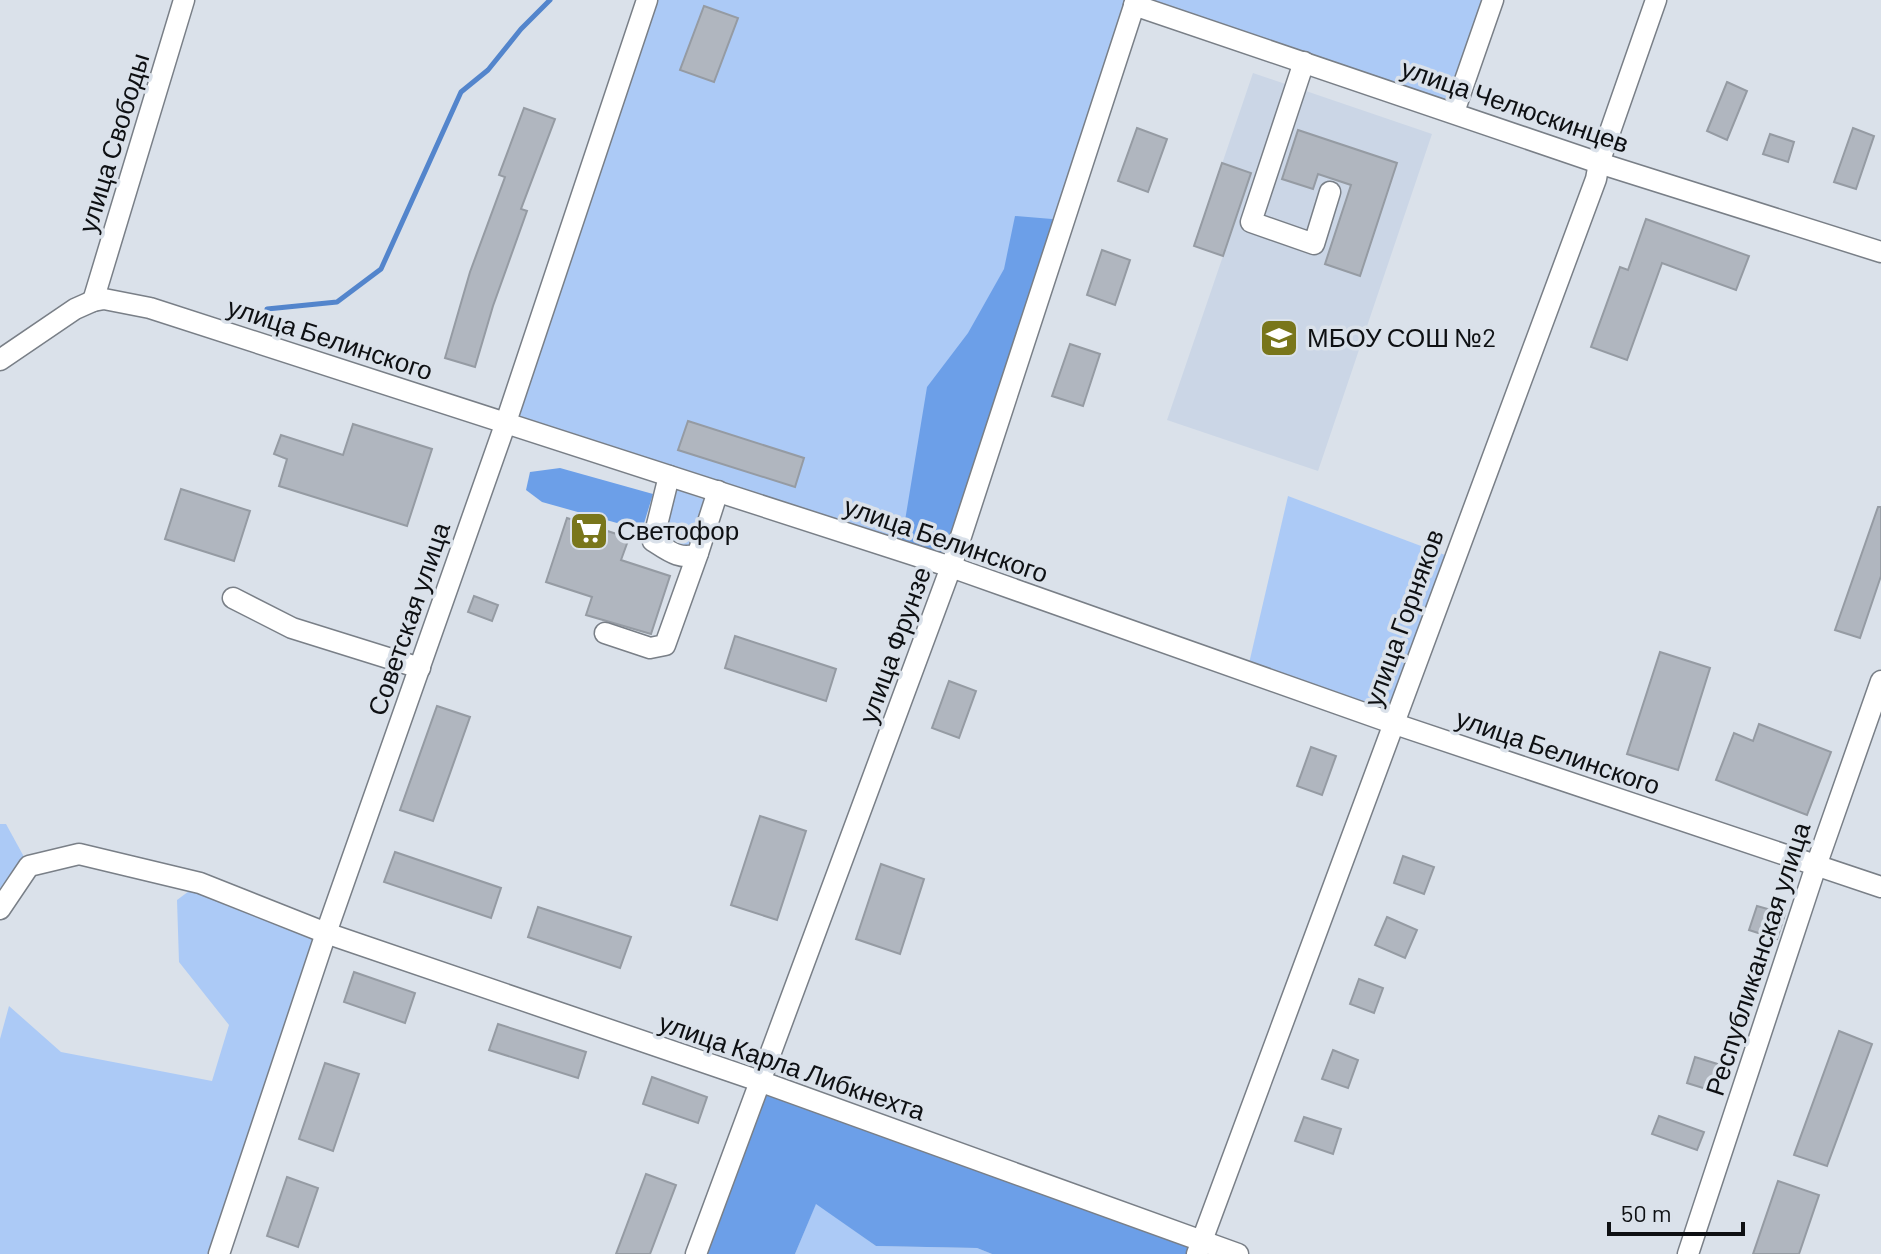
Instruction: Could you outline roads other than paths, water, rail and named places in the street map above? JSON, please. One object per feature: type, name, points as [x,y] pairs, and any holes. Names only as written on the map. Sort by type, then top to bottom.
[{"type":"street","name":"улица Свободы","points":[[93,301],[184,0]]},
{"type":"street","name":"Советская улица","points":[[219,1254],[326,933],[506,422],[647,0]]},
{"type":"street","points":[[1454,112],[1493,0]]},
{"type":"street","name":"улица Горняков","points":[[1200,1247],[1596,179],[1656,0]]},
{"type":"street","name":"улица Челюскинцев","points":[[1135,2],[1599,163],[1881,252]]},
{"type":"street","name":"улица Фрунзе","points":[[696,1254],[951,567],[1135,2]]},
{"type":"street","points":[[1304,62],[1251,222],[1314,244],[1330,192]]},
{"type":"street","name":"улица Белинского","points":[[93,301],[104,299],[150,308],[951,567],[1392,723],[1881,887]]},
{"type":"street","points":[[0,360],[75,309],[93,301]]},
{"type":"street","points":[[669,476],[653,541],[675,555],[690,557],[698,553]]},
{"type":"street","points":[[605,633],[650,648],[665,645],[718,491]]},
{"type":"street","points":[[233,598],[292,628],[420,668]]},
{"type":"street","name":"Республиканская улица","points":[[1688,1254],[1816,866],[1881,681]]},
{"type":"street","name":"улица Карла Либкнехта","points":[[0,909],[29,866],[79,854],[200,883],[326,933],[762,1082],[1200,1247],[1238,1254]]},
{"type":"waterway","points":[[267,309],[337,302],[381,269],[461,92],[488,70],[521,29],[550,0]]},
{"type":"place","name":"МБОУ СОШ №2","points":[[1279,338]]},
{"type":"place","name":"Светофор","points":[[589,531]]}]
